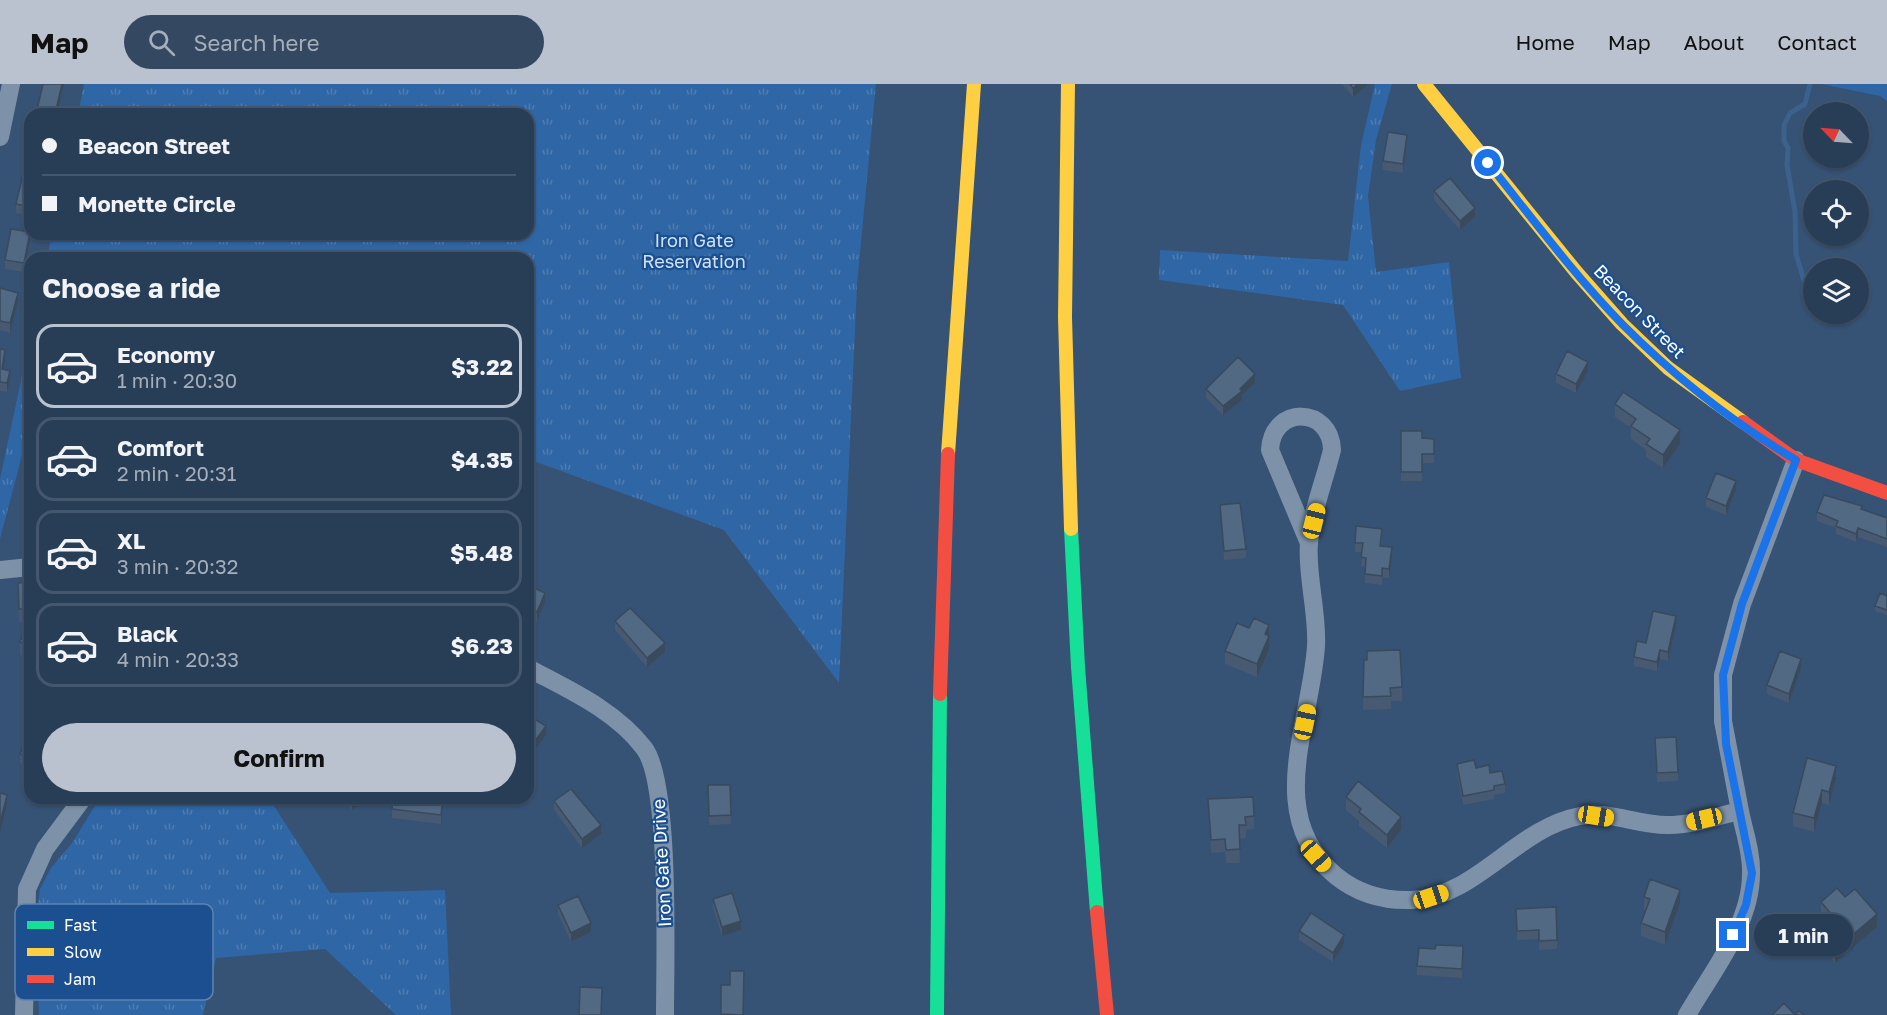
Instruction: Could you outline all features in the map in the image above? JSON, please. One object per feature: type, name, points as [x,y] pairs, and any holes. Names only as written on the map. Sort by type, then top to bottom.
[{"type":"main road","points":[[937,1015],[936,903],[944,551],[963,199],[974,84]]},
{"type":"main road","points":[[1068,84],[1064,201],[1066,413],[1088,825],[1107,1015]]},
{"type":"main road","name":"Beacon Street","points":[[1424,84],[1577,273],[1622,324],[1668,368],[1796,460],[1887,493]]},
{"type":"street","points":[[0,137],[2,118],[11,84]]},
{"type":"street","points":[[1309,543],[1270,450],[1272,437],[1279,425],[1298,416],[1317,421],[1327,430],[1332,443],[1309,543],[1316,644],[1310,699],[1296,768],[1295,805],[1299,823],[1311,848],[1328,869],[1342,881],[1376,897],[1403,900],[1431,897],[1465,883],[1530,838],[1566,819],[1596,816],[1670,825],[1740,811]]},
{"type":"street","points":[[1687,1015],[1733,935],[1746,905],[1752,873],[1723,721],[1723,675],[1738,615],[1796,460]]},
{"type":"street","points":[[0,570],[24,568]]},
{"type":"street","name":"Iron Gate Drive","points":[[534,671],[598,706],[645,749],[656,776],[662,830],[665,1015]]},
{"type":"street","points":[[27,904],[27,889],[45,849],[79,804]]},
{"type":"street","points":[[24,1000],[24,1015]]},
{"type":"green space","name":"Iron Gate Reservation","points":[[84,84],[876,84],[857,285],[839,683],[724,530],[534,461],[534,252],[48,252],[51,240],[534,240],[534,108],[79,108]]},
{"type":"green space","points":[[1375,84],[1392,84],[1376,140],[1368,196],[1376,272],[1449,262],[1461,378],[1400,391],[1343,305],[1159,280],[1160,250],[1348,261],[1361,145]]},
{"type":"green space","points":[[1821,84],[1887,84],[1887,101],[1880,96]]},
{"type":"green space","points":[[24,366],[24,448],[0,539],[0,479]]},
{"type":"green space","points":[[96,804],[273,804],[330,893],[445,890],[451,1015],[396,1015],[325,949],[216,958],[213,971],[213,904],[38,904],[40,889],[51,868],[72,843]]},
{"type":"green space","points":[[39,1000],[206,1000],[203,1015],[39,1015]]},
{"type":"building","points":[[43,84],[62,84],[56,108],[37,108]]},
{"type":"building","points":[[1388,132],[1407,135],[1403,164],[1383,161]]},
{"type":"building","points":[[24,170],[24,206],[16,204]]},
{"type":"building","points":[[1450,178],[1475,208],[1460,221],[1434,191]]},
{"type":"building","points":[[11,229],[24,231],[24,240],[28,240],[26,252],[24,252],[24,263],[5,260]]},
{"type":"building","points":[[0,288],[18,293],[10,323],[0,321]]},
{"type":"building","points":[[0,349],[5,350],[2,369],[10,371],[7,383],[0,382]]},
{"type":"building","points":[[1567,351],[1588,362],[1576,384],[1556,374]]},
{"type":"building","points":[[1238,357],[1255,374],[1240,389],[1242,391],[1223,406],[1206,389]]},
{"type":"building","points":[[1623,392],[1680,430],[1663,455],[1646,444],[1650,439],[1631,426],[1636,419],[1615,404]]},
{"type":"building","points":[[1401,431],[1422,431],[1422,438],[1434,439],[1434,454],[1422,454],[1422,472],[1401,472]]},
{"type":"building","points":[[1716,473],[1736,481],[1726,506],[1706,498]]},
{"type":"building","points":[[1824,495],[1862,506],[1861,509],[1887,518],[1887,539],[1858,528],[1856,534],[1836,526],[1838,521],[1817,512]]},
{"type":"building","points":[[1240,503],[1246,549],[1224,551],[1220,505]]},
{"type":"building","points":[[1356,526],[1382,529],[1380,546],[1392,547],[1389,569],[1382,568],[1382,576],[1365,574],[1366,558],[1361,557],[1363,543],[1355,543]]},
{"type":"building","points":[[24,582],[24,609],[19,609],[18,583]]},
{"type":"building","points":[[534,588],[545,593],[537,612],[534,611]]},
{"type":"building","points":[[1880,593],[1887,596],[1887,610],[1875,606]]},
{"type":"building","points":[[630,608],[665,643],[647,658],[615,621]]},
{"type":"building","points":[[1653,611],[1676,616],[1668,652],[1660,650],[1657,662],[1634,657],[1637,641],[1646,643]]},
{"type":"building","points":[[1254,618],[1269,625],[1265,634],[1269,636],[1257,664],[1225,651],[1237,623],[1249,628]]},
{"type":"building","points":[[24,631],[24,644],[20,642]]},
{"type":"building","points":[[1400,650],[1402,687],[1390,688],[1391,696],[1363,697],[1364,660],[1367,660],[1367,651]]},
{"type":"building","points":[[1780,651],[1801,659],[1789,694],[1767,685]]},
{"type":"building","points":[[534,719],[546,726],[534,742]]},
{"type":"building","points":[[1676,737],[1678,772],[1657,773],[1655,738]]},
{"type":"building","points":[[1807,758],[1836,766],[1829,792],[1822,790],[1814,818],[1793,813]]},
{"type":"building","points":[[1474,760],[1476,768],[1489,765],[1490,773],[1502,771],[1505,784],[1494,786],[1494,790],[1463,796],[1457,764]]},
{"type":"building","points":[[1358,781],[1401,817],[1387,835],[1359,812],[1361,809],[1346,797]]},
{"type":"building","points":[[708,785],[730,785],[731,815],[709,816]]},
{"type":"building","points":[[571,789],[601,825],[582,839],[554,801]]},
{"type":"building","points":[[0,793],[7,795],[0,823]]},
{"type":"building","points":[[1253,797],[1254,816],[1245,817],[1246,825],[1239,825],[1240,849],[1226,850],[1225,839],[1211,840],[1208,799]]},
{"type":"building","points":[[392,804],[442,804],[441,815],[392,809]]},
{"type":"building","points":[[1650,879],[1680,890],[1665,932],[1641,923],[1650,899],[1644,897]]},
{"type":"building","points":[[1837,888],[1845,897],[1855,889],[1877,914],[1835,950],[1825,938],[1840,924],[1821,902]]},
{"type":"building","points":[[732,893],[741,921],[722,927],[713,899]]},
{"type":"building","points":[[578,896],[591,923],[571,933],[558,905]]},
{"type":"building","points":[[1556,907],[1557,940],[1539,941],[1539,930],[1517,931],[1516,909]]},
{"type":"building","points":[[1311,913],[1344,935],[1333,953],[1299,931]]},
{"type":"building","points":[[1436,945],[1463,946],[1462,969],[1417,966],[1419,948],[1435,949]]},
{"type":"building","points":[[730,971],[744,971],[743,1015],[721,1014],[721,985],[730,985]]},
{"type":"building","points":[[580,987],[602,988],[601,1015],[579,1015]]},
{"type":"building","points":[[1784,1003],[1795,1015],[1772,1015]]},
{"type":"waterway","points":[[1803,277],[1796,254],[1795,212],[1787,165],[1788,148],[1784,141],[1784,125],[1790,113],[1805,104],[1810,84]]},
{"type":"traffic: fast","points":[[1071,529],[1078,667],[1097,912]]},
{"type":"traffic: fast","points":[[937,1015],[940,694]]},
{"type":"traffic: slow","points":[[948,454],[974,84]]},
{"type":"traffic: slow","points":[[1068,84],[1065,317],[1071,529]]},
{"type":"traffic: slow","points":[[1424,84],[1577,273],[1622,324],[1668,368],[1743,422]]},
{"type":"traffic: jam","points":[[1743,422],[1796,460],[1887,493]]},
{"type":"traffic: jam","points":[[940,694],[948,454]]},
{"type":"traffic: jam","points":[[1097,912],[1107,1015]]},
{"type":"route","points":[[1488,163],[1577,273],[1622,324],[1668,368],[1796,460],[1742,604],[1728,649],[1723,675],[1722,698],[1726,744],[1752,873],[1746,905],[1733,935]]}]
